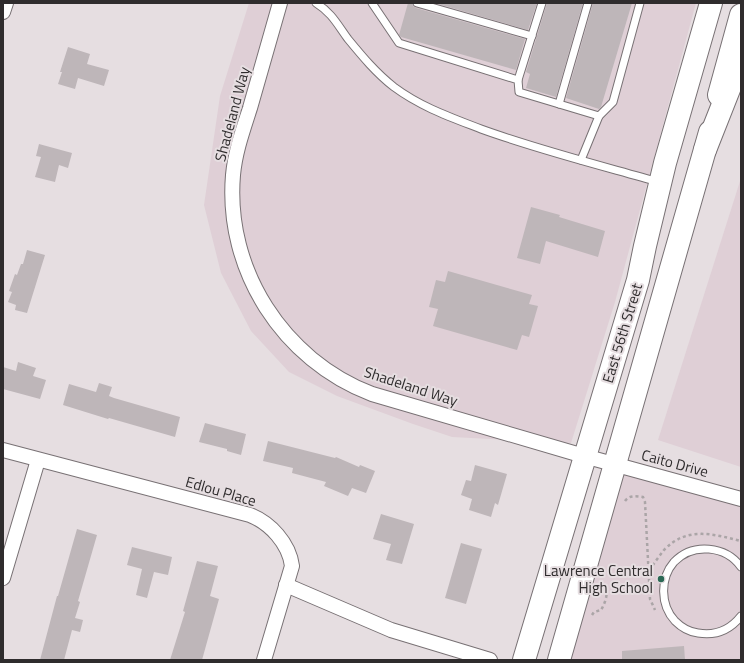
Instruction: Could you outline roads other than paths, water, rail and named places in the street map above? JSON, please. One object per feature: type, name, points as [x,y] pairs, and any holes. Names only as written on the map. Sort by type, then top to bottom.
[{"type":"main road","name":"East 56th Street","points":[[559,660],[645,246],[660,182],[711,3]]},
{"type":"main road","name":"East 56th Street","points":[[524,660],[600,460],[706,150],[729,55],[741,15]]},
{"type":"main road","points":[[706,150],[741,58]]},
{"type":"street","points":[[3,12],[6,3]]},
{"type":"street","name":"Shadeland Way","points":[[280,3],[240,143],[233,183],[233,211],[241,253],[253,286],[267,311],[299,349],[327,371],[358,388],[380,397],[600,460]]},
{"type":"street","name":"Edlou Place","points":[[3,450],[253,516],[272,529],[285,545],[292,566],[264,660]]},
{"type":"street","points":[[3,578],[38,460]]},
{"type":"street","name":"Caito Drive","points":[[600,460],[741,499]]},
{"type":"street","points":[[286,584],[391,630],[490,660]]},
{"type":"lane","points":[[316,3],[334,18],[359,53],[380,75],[415,101],[440,113],[503,137],[660,182]]},
{"type":"lane","points":[[372,3],[399,43],[518,80]]},
{"type":"lane","points":[[417,3],[532,36]]},
{"type":"lane","points":[[542,3],[518,80],[519,92],[599,116]]},
{"type":"lane","points":[[559,104],[588,3]]},
{"type":"lane","points":[[581,160],[599,116],[613,102],[640,3]]},
{"type":"lane","points":[[741,567],[737,561],[726,553],[713,549],[700,549],[686,553],[674,562],[667,574],[663,588],[665,603],[671,616],[681,627],[694,633],[708,635],[722,631],[735,624],[741,616]]},
{"type":"place","name":"Lawrence Central High School","points":[[661,579]]}]
